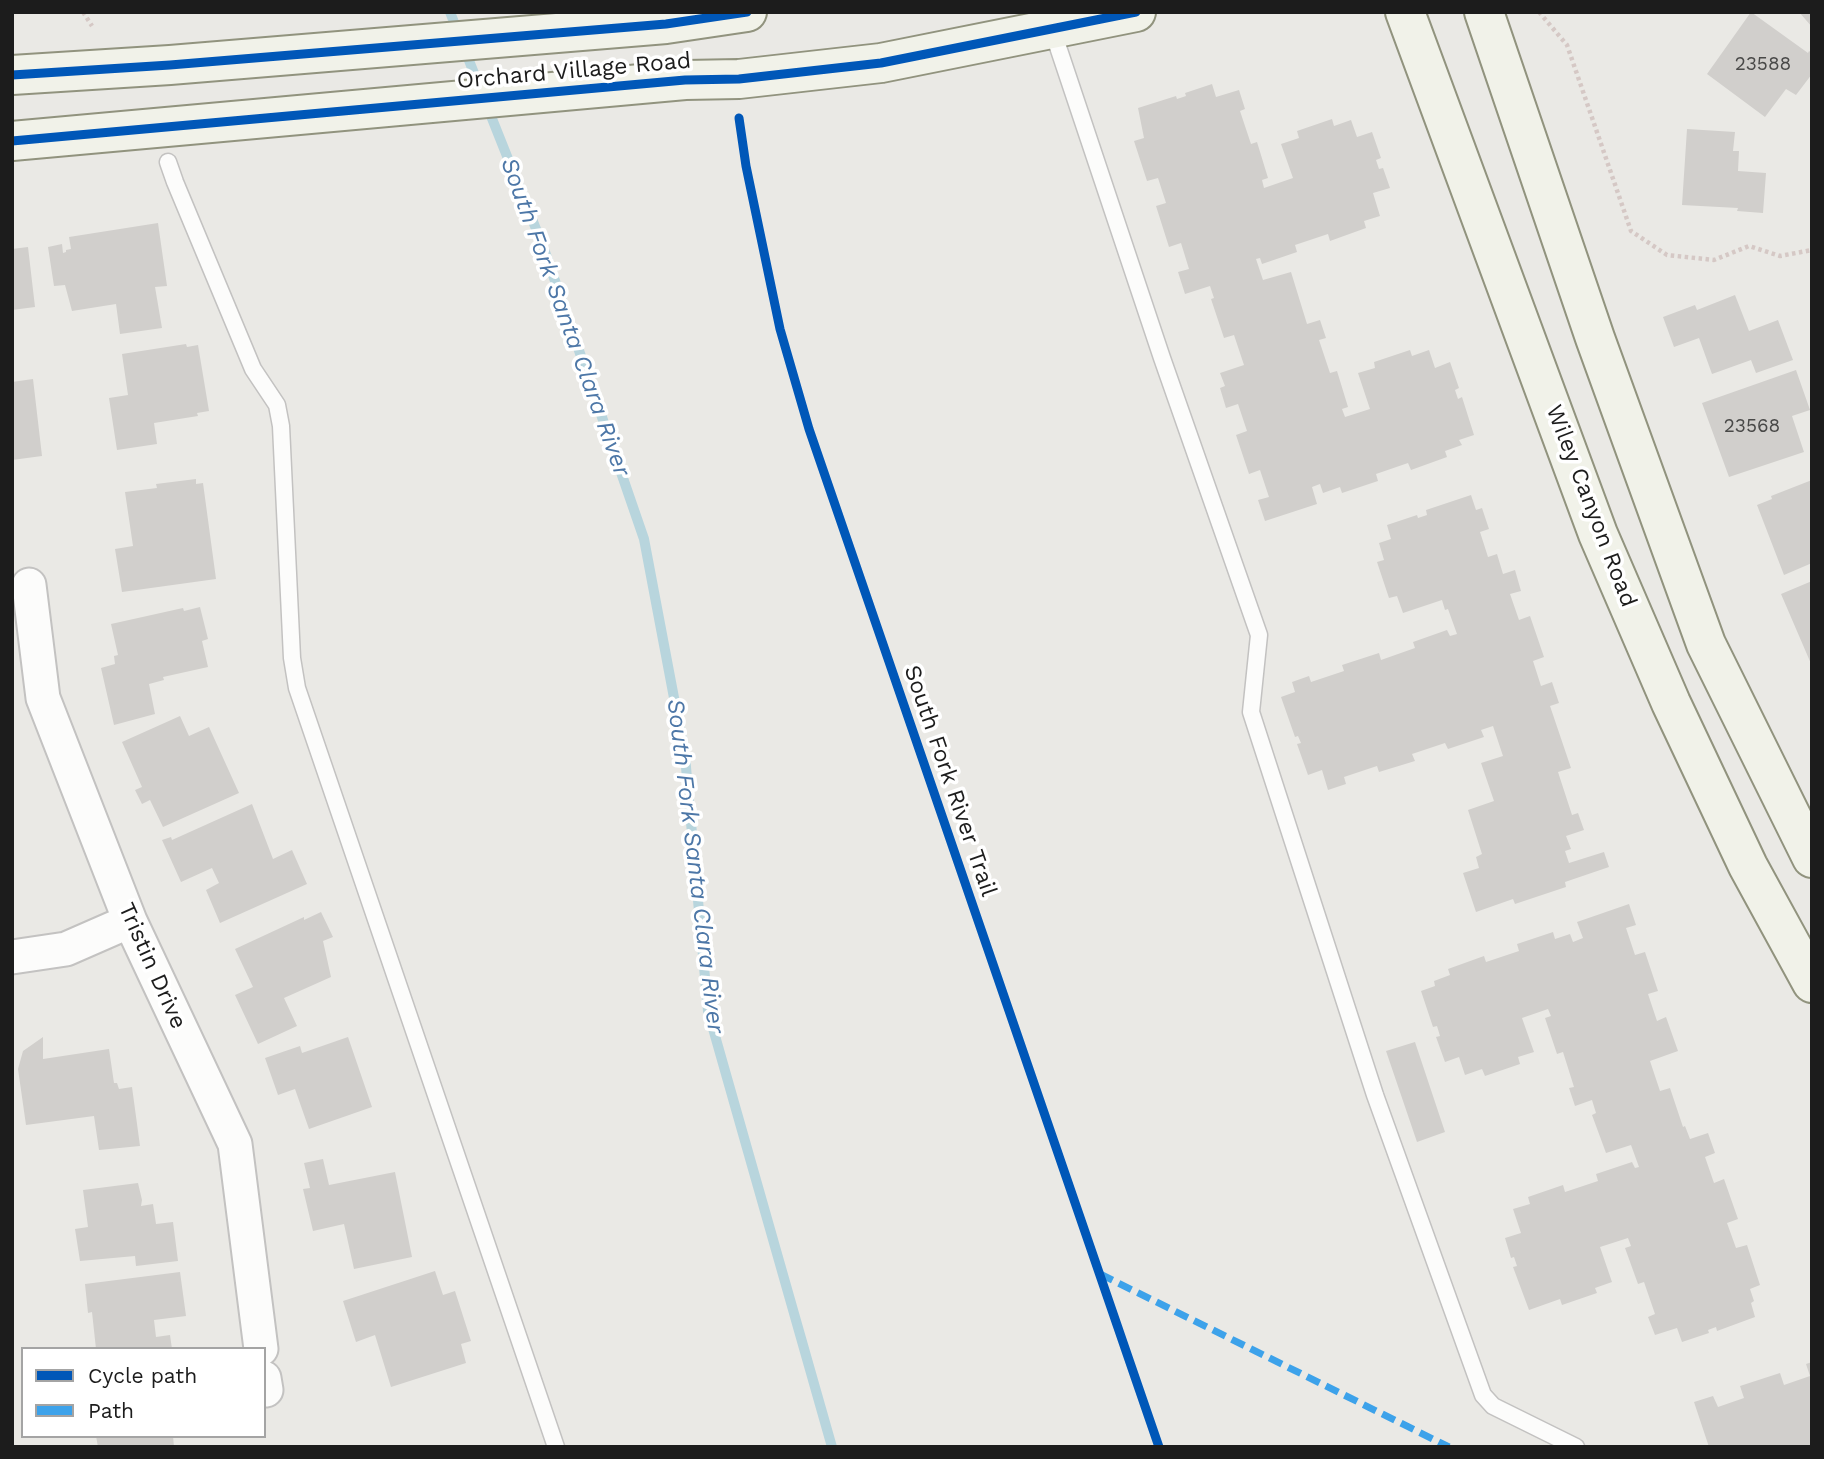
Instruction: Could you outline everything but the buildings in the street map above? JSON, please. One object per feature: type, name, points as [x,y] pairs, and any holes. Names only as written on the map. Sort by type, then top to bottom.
[{"type":"main road","name":"Orchard Village Road","points":[[12,75],[170,65],[666,24],[747,12]]},
{"type":"main road","name":"Orchard Village Road","points":[[12,141],[684,80],[739,79],[881,63],[1136,12]]},
{"type":"main road","name":"Wiley Canyon Road","points":[[1405,12],[1598,534],[1671,703],[1736,841],[1812,984]]},
{"type":"main road","points":[[1484,12],[1591,325],[1706,644],[1812,858]]},
{"type":"street","name":"Tristin Drive","points":[[29,585],[43,698],[130,921],[235,1144],[261,1347]]},
{"type":"street","points":[[12,957],[66,949],[130,921]]},
{"type":"lane","points":[[1052,29],[1162,358],[1259,635],[1251,712],[1376,1095],[1483,1395],[1493,1406],[1576,1447]]},
{"type":"lane","points":[[168,162],[253,369],[277,405],[281,426],[292,659],[297,688],[556,1447]]},
{"type":"path","points":[[83,12],[92,26]]},
{"type":"path","points":[[1539,12],[1567,45],[1631,231],[1667,255],[1714,260],[1749,246],[1780,256],[1812,250]]},
{"type":"waterway","name":"South Fork Santa Clara River","points":[[450,12],[481,91]]},
{"type":"waterway","name":"South Fork Santa Clara River","points":[[487,106],[544,249],[644,539],[685,756],[708,1011],[832,1447]]},
{"type":"marked path","points":[[1100,1274],[1449,1447]]},
{"type":"cycle path","points":[[12,75],[170,65],[666,24],[747,12]]},
{"type":"cycle path","points":[[12,141],[685,80],[739,79],[881,63],[1136,12]]},
{"type":"cycle path","name":"South Fork River Trail","points":[[739,118],[746,166],[780,329],[809,429],[1159,1447]]}]
